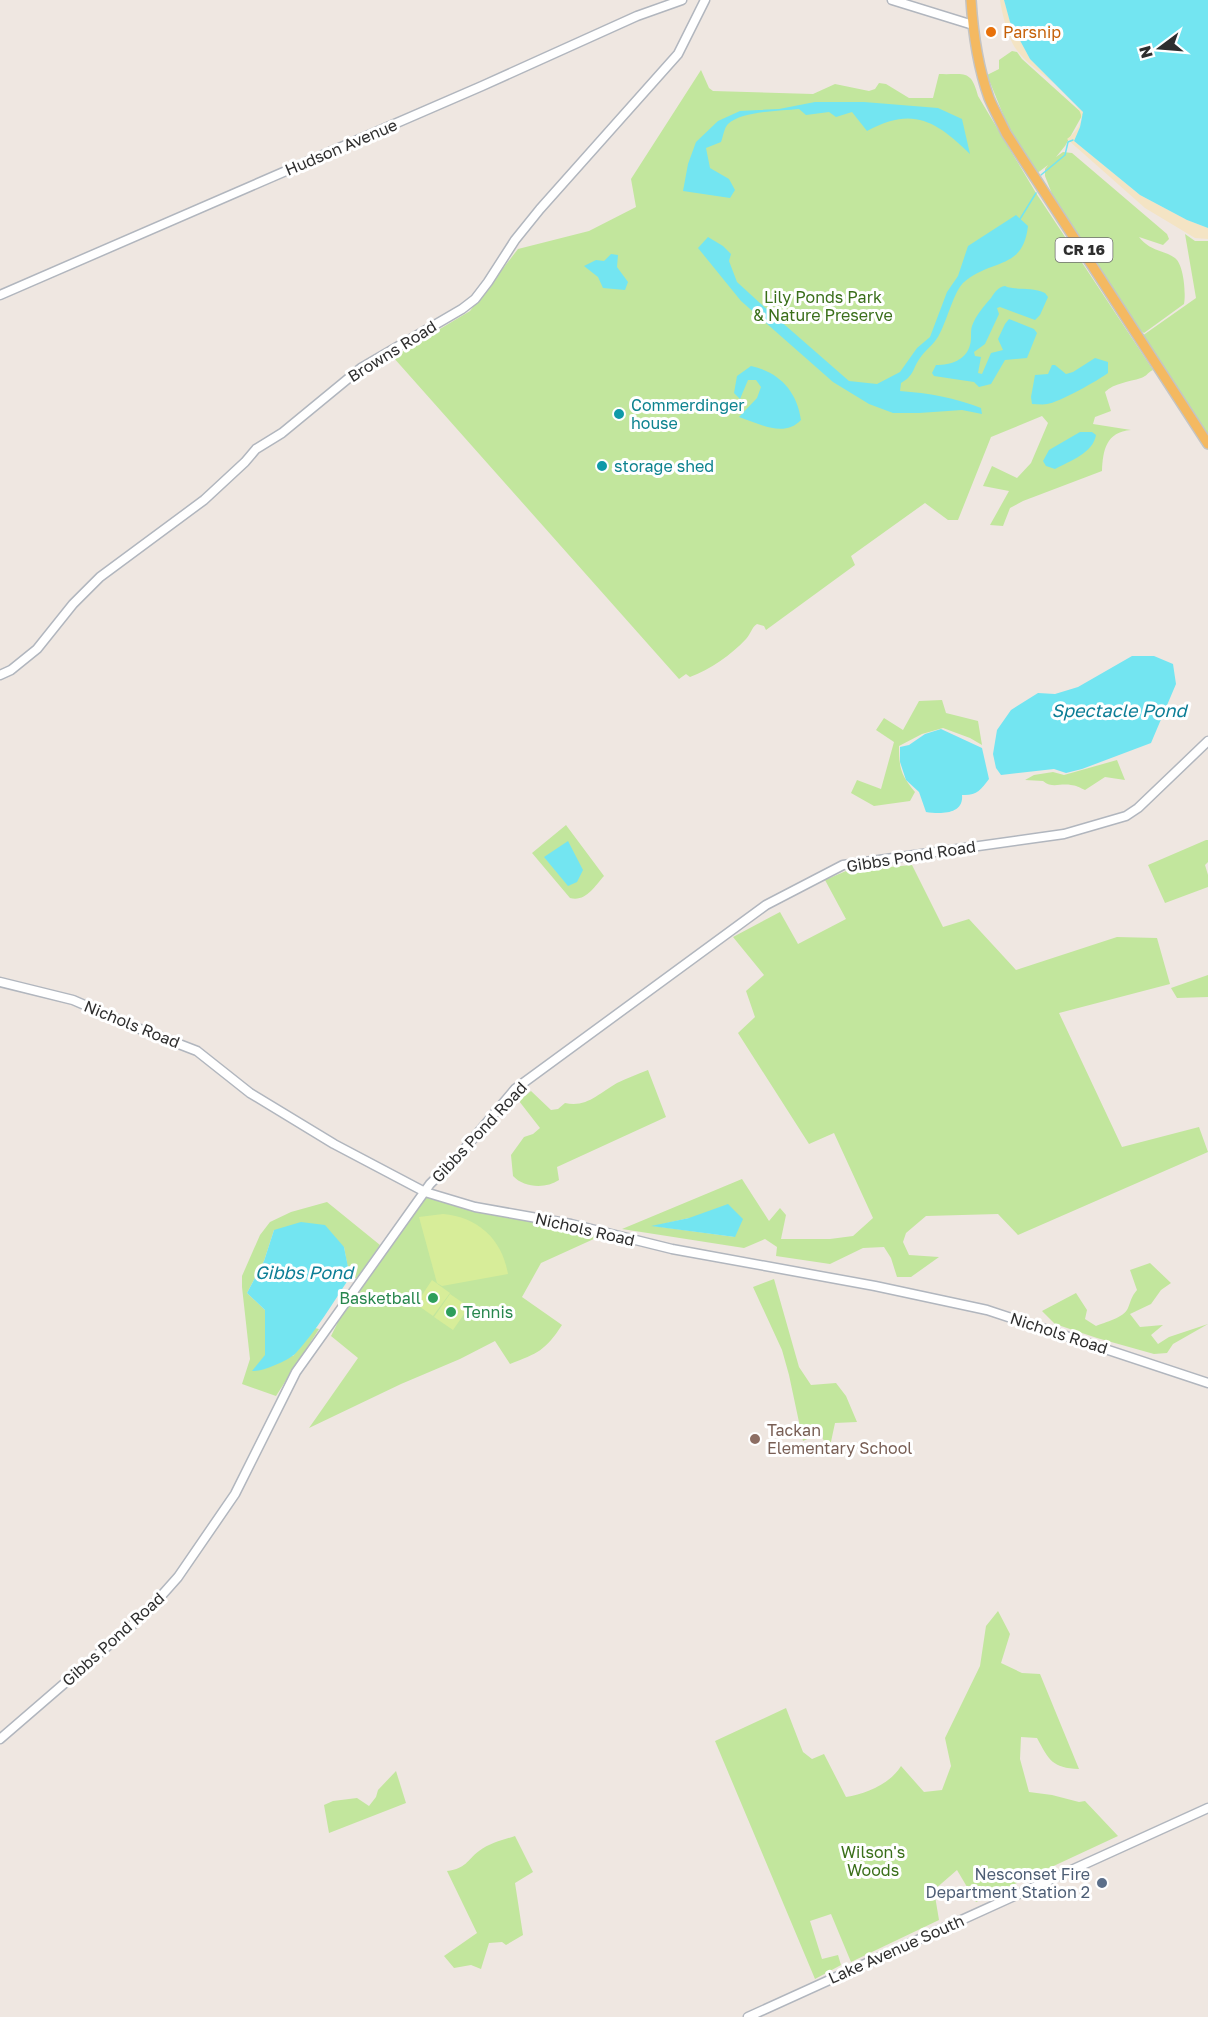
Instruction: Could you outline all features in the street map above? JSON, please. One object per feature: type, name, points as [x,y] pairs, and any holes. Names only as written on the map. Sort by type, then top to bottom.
[{"type":"main road","name":"CR 16","points":[[971,0],[978,55],[990,99],[1006,133],[1208,444]]},
{"type":"street","name":"Hudson Avenue","points":[[0,295],[483,86],[637,16],[682,0]]},
{"type":"street","name":"Browns Road","points":[[0,675],[11,670],[38,649],[73,604],[100,577],[204,500],[256,449],[282,433],[361,368],[462,309],[475,299],[515,240],[540,209],[678,54],[705,0]]},
{"type":"street","points":[[892,0],[973,25]]},
{"type":"street","name":"Gibbs Pond Road","points":[[0,1739],[146,1613],[178,1577],[235,1494],[296,1372],[430,1184],[461,1153],[515,1089],[766,904],[843,865],[1064,834],[1126,816],[1138,808],[1208,741]]},
{"type":"street","name":"Nichols Road","points":[[0,982],[73,1000],[197,1051],[250,1093],[334,1144],[425,1192],[475,1207],[571,1224],[672,1249],[875,1286],[987,1310],[1208,1383]]},
{"type":"street","name":"Lake Avenue South","points":[[748,2017],[1208,1808]]},
{"type":"green space","points":[[1012,51],[1017,52],[1083,114],[1056,157],[1063,152],[1072,153],[1167,234],[1169,239],[1163,245],[1139,237],[1152,248],[1170,255],[1178,262],[1184,280],[1184,304],[1144,333],[1054,199],[1045,176],[1045,169],[1048,165],[1036,174],[1009,129],[987,75],[999,69],[999,60]]},
{"type":"green space","name":"Lily Ponds Park & Nature Preserve","points":[[701,70],[709,88],[713,91],[813,94],[835,84],[869,91],[875,89],[879,83],[886,84],[909,98],[933,98],[939,74],[966,75],[973,81],[978,96],[1036,193],[1153,370],[1143,377],[1117,385],[1105,392],[1111,411],[1095,417],[1093,424],[1131,430],[1123,431],[1111,438],[1103,456],[1102,471],[1023,501],[1010,508],[1003,526],[990,525],[1009,491],[983,486],[992,466],[1017,478],[1031,463],[1048,423],[1042,416],[991,437],[958,520],[948,520],[925,503],[851,556],[855,565],[766,630],[764,626],[757,624],[740,645],[720,661],[698,674],[690,677],[686,674],[679,679],[393,357],[470,311],[518,249],[589,231],[636,207],[631,179]]},
{"type":"green space","points":[[1185,234],[1195,241],[1208,241],[1208,436],[1142,336],[1196,298]]},
{"type":"green space","points":[[942,700],[946,713],[978,721],[982,745],[943,728],[922,734],[899,746],[902,771],[915,792],[910,801],[874,806],[851,793],[857,780],[881,789],[894,742],[876,730],[884,718],[903,730],[919,701]]},
{"type":"green space","points":[[1117,760],[1125,780],[1105,777],[1085,790],[1073,785],[1053,785],[1043,781],[1025,780],[1034,775],[1053,772],[1064,775]]},
{"type":"green space","points":[[566,825],[604,876],[589,893],[576,899],[570,898],[532,853]]},
{"type":"green space","points":[[1208,840],[1208,862],[1205,865],[1208,887],[1165,903],[1148,865]]},
{"type":"green space","points":[[912,865],[943,927],[969,919],[1016,970],[1117,937],[1157,938],[1170,984],[1059,1013],[1122,1147],[1199,1127],[1208,1152],[1018,1235],[998,1214],[926,1216],[906,1233],[903,1242],[909,1255],[939,1257],[911,1277],[897,1277],[891,1258],[884,1247],[863,1248],[830,1264],[776,1256],[777,1247],[765,1239],[744,1248],[622,1229],[742,1179],[769,1221],[780,1208],[786,1215],[781,1239],[830,1239],[853,1236],[873,1218],[834,1133],[809,1144],[738,1033],[755,1017],[746,991],[764,975],[733,937],[780,912],[798,944],[846,919],[825,880],[846,871]],"holes":[[[689,1218],[735,1237],[654,1226]]]},
{"type":"green space","points":[[1208,975],[1208,997],[1177,998],[1171,988]]},
{"type":"green space","points":[[648,1070],[666,1117],[557,1167],[559,1180],[554,1183],[542,1186],[529,1185],[513,1176],[511,1155],[524,1137],[540,1128],[519,1101],[531,1091],[551,1110],[558,1109],[565,1103],[586,1102],[617,1083]]},
{"type":"green space","points":[[425,1192],[597,1231],[596,1238],[541,1263],[522,1297],[562,1325],[545,1346],[520,1360],[510,1364],[495,1341],[309,1428],[358,1358],[331,1336],[337,1324],[333,1321]]},
{"type":"green space","points":[[327,1202],[380,1245],[357,1279],[349,1274],[344,1247],[274,1230],[264,1261],[247,1293],[265,1310],[265,1355],[293,1356],[315,1328],[319,1329],[276,1396],[242,1384],[250,1359],[242,1276],[260,1235],[270,1222],[291,1212]]},
{"type":"green space","points":[[443,1214],[467,1220],[486,1232],[500,1250],[508,1274],[442,1286],[437,1283],[419,1217]]},
{"type":"green space","points":[[1150,1263],[1171,1283],[1161,1290],[1151,1304],[1130,1314],[1140,1327],[1163,1325],[1151,1335],[1158,1344],[1169,1337],[1208,1324],[1173,1344],[1167,1353],[1154,1354],[1055,1324],[1042,1311],[1076,1293],[1087,1310],[1085,1319],[1096,1326],[1114,1319],[1126,1311],[1137,1290],[1130,1270]]},
{"type":"green space","points":[[774,1279],[799,1367],[811,1385],[836,1383],[846,1396],[857,1422],[835,1423],[829,1451],[820,1433],[803,1441],[782,1350],[753,1287]]},
{"type":"green space","name":"Basketball","points":[[432,1280],[450,1293],[433,1316],[416,1304]]},
{"type":"green space","name":"Tennis","points":[[450,1294],[469,1307],[453,1330],[434,1317]]},
{"type":"green space","name":"Wilson's Woods","points":[[998,1611],[1010,1634],[1001,1663],[1022,1673],[1040,1674],[1079,1769],[1057,1765],[1048,1757],[1037,1738],[1021,1737],[1020,1759],[1029,1792],[1079,1802],[1085,1801],[1118,1836],[976,1902],[957,1870],[934,1890],[939,1920],[851,1962],[831,1914],[810,1921],[822,1959],[838,1955],[841,1965],[815,1979],[715,1741],[786,1708],[803,1752],[812,1759],[824,1754],[846,1797],[877,1787],[891,1778],[901,1766],[924,1792],[942,1790],[951,1766],[945,1738],[980,1666],[986,1626]]},
{"type":"green space","points":[[396,1771],[406,1803],[329,1833],[324,1805],[333,1801],[357,1798],[369,1806],[378,1790]]},
{"type":"green space","points":[[515,1836],[533,1872],[515,1883],[523,1935],[506,1945],[502,1942],[489,1943],[481,1969],[471,1965],[454,1968],[444,1956],[477,1933],[447,1871],[462,1866],[488,1846]]},
{"type":"sand","points":[[1000,0],[1004,0],[1010,22],[1030,59],[1056,85],[1031,65],[1016,49],[1008,32]]},
{"type":"sand","points":[[1075,104],[1083,112],[1080,127],[1074,141],[1140,195],[1187,220],[1208,228],[1208,239],[1195,238],[1145,208],[1067,139],[1076,131],[1081,120],[1080,112]]},
{"type":"water","points":[[1004,0],[1208,0],[1208,228],[1187,220],[1140,195],[1074,141],[1083,112],[1030,59],[1010,22]]},
{"type":"water","points":[[815,102],[864,102],[938,108],[962,119],[970,154],[946,133],[923,121],[898,119],[867,131],[852,112],[836,117],[829,112],[806,115],[799,109],[762,112],[734,120],[728,124],[721,142],[706,148],[710,168],[729,179],[735,190],[730,198],[683,191],[688,164],[696,142],[718,121],[740,111],[779,109]]},
{"type":"water","points":[[1016,215],[1028,226],[1020,250],[1013,257],[974,275],[963,283],[938,337],[920,358],[911,374],[901,383],[900,391],[962,401],[981,408],[982,414],[962,410],[893,413],[869,404],[833,382],[741,301],[698,248],[708,237],[723,246],[731,254],[729,261],[737,282],[761,304],[849,381],[877,384],[900,372],[917,348],[930,337],[947,292],[958,276],[968,246]]},
{"type":"water","points":[[611,254],[618,255],[617,267],[628,282],[625,290],[603,288],[598,277],[584,266],[596,260],[604,261]]},
{"type":"water","points":[[1000,287],[1040,291],[1048,297],[1040,315],[1035,320],[1000,307],[997,308],[999,314],[985,344],[974,352],[975,356],[981,357],[978,373],[982,374],[991,353],[1003,350],[998,339],[1009,319],[1034,329],[1037,333],[1027,358],[1005,360],[991,384],[979,387],[974,382],[934,376],[932,373],[936,365],[952,363],[965,354],[970,345],[971,328],[980,311]]},
{"type":"water","points":[[1095,358],[1108,362],[1108,373],[1060,400],[1045,404],[1032,404],[1035,375],[1048,374],[1052,365],[1066,374]]},
{"type":"water","points":[[751,366],[770,373],[785,384],[795,400],[801,420],[787,428],[779,429],[739,417],[757,398],[761,387],[756,380],[748,380],[740,399],[734,393],[737,376]]},
{"type":"water","points":[[1080,432],[1092,432],[1096,435],[1086,452],[1055,469],[1046,466],[1043,461],[1049,450]]},
{"type":"water","name":"Spectacle Pond","points":[[1132,656],[1154,656],[1173,664],[1176,684],[1151,743],[1066,773],[1054,769],[1001,775],[996,768],[993,754],[997,730],[1011,710],[1038,693],[1055,694],[1078,687]]},
{"type":"water","points":[[941,729],[982,748],[989,779],[978,792],[962,795],[962,802],[955,810],[944,813],[926,812],[919,792],[906,780],[900,762],[900,747],[909,745],[925,734]]},
{"type":"water","points":[[568,841],[583,870],[577,882],[568,886],[544,857]]},
{"type":"water","points":[[728,1204],[743,1219],[735,1237],[651,1226],[689,1218]]},
{"type":"water","name":"Gibbs Pond","points":[[301,1222],[325,1225],[344,1247],[350,1277],[295,1354],[274,1366],[252,1371],[265,1355],[265,1310],[247,1293],[264,1261],[274,1230]]},
{"type":"waterway","points":[[1041,175],[1065,155],[1068,142],[1073,140]]},
{"type":"waterway","points":[[1020,219],[1036,193]]},
{"type":"place","name":"Parsnip","points":[[991,32]]},
{"type":"place","name":"Commerdinger house","points":[[619,414]]},
{"type":"place","name":"storage shed","points":[[602,466]]},
{"type":"place","name":"Basketball","points":[[433,1298]]},
{"type":"place","name":"Tennis","points":[[451,1312]]},
{"type":"place","name":"Tackan Elementary School","points":[[755,1439]]},
{"type":"place","name":"Nesconset Fire Department Station 2","points":[[1102,1883]]}]
